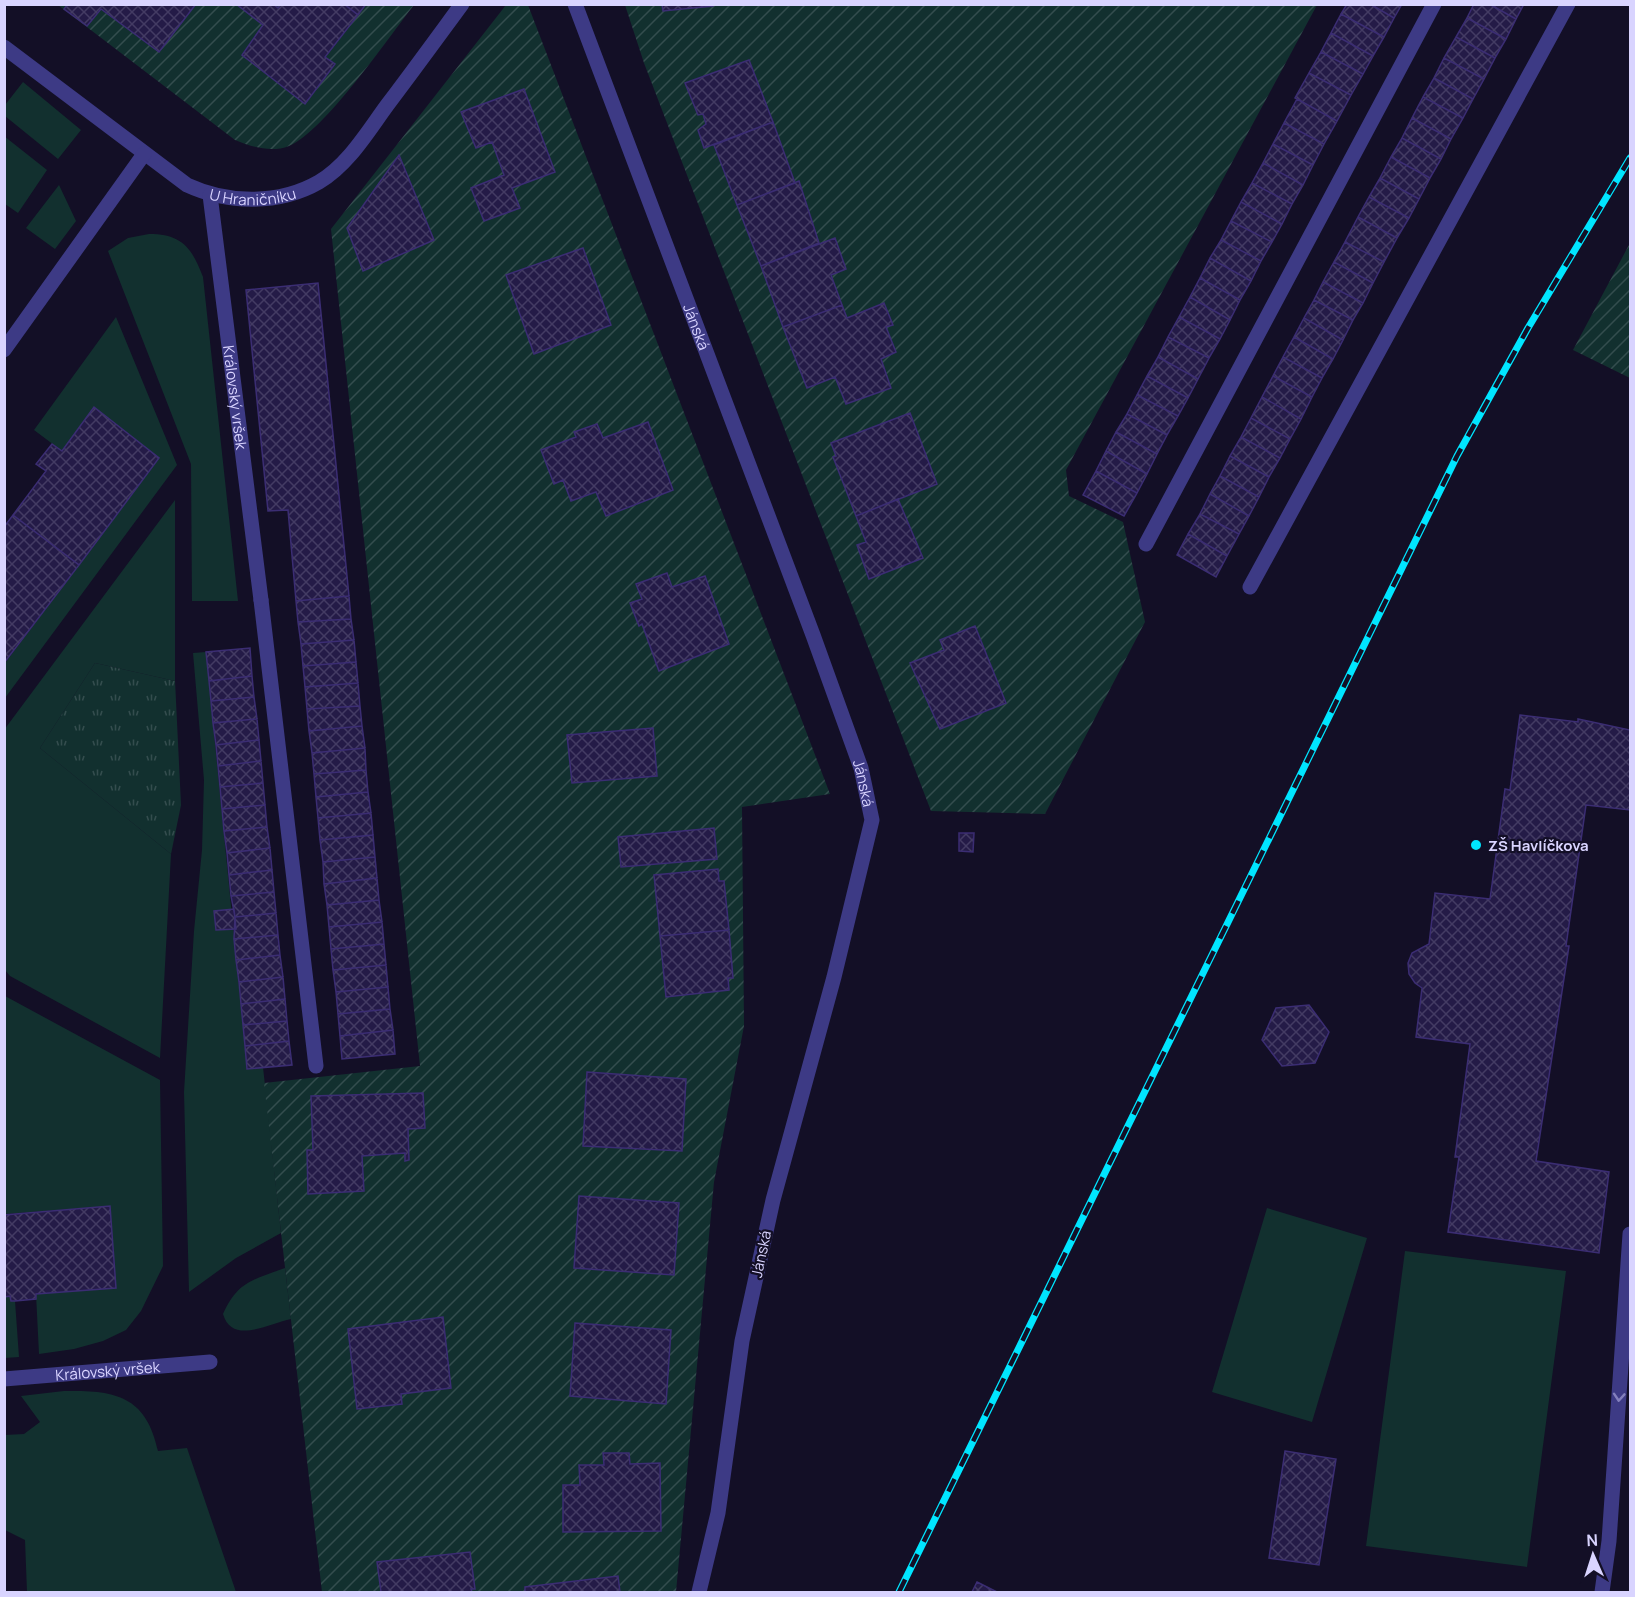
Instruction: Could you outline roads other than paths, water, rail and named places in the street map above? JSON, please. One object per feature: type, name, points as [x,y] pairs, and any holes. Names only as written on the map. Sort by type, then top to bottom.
[{"type":"street","name":"U Hraničníku","points":[[4,47],[187,185],[210,195],[235,200],[284,195],[320,181],[349,156],[462,4]]},
{"type":"street","name":"Jánská","points":[[575,4],[813,635],[861,768],[872,820],[834,977],[773,1200],[742,1341],[718,1513],[699,1593]]},
{"type":"street","points":[[1146,544],[1434,4]]},
{"type":"street","points":[[1250,587],[1568,4]]},
{"type":"street","points":[[4,350],[144,154]]},
{"type":"street","name":"Královský vršek","points":[[210,195],[316,1066]]},
{"type":"street","points":[[1602,1593],[1609,1540],[1630,1234]]},
{"type":"street","name":"Královský vršek","points":[[4,1380],[210,1362]]},
{"type":"railway","points":[[899,1592],[1457,456],[1528,328],[1630,158]]},
{"type":"place","name":"ZŠ Havlíčkova","points":[[1476,845]]}]
